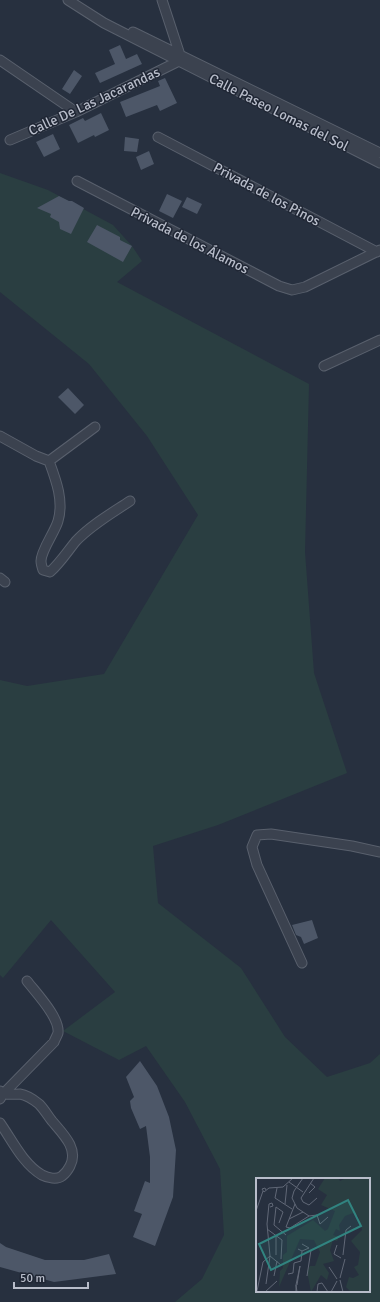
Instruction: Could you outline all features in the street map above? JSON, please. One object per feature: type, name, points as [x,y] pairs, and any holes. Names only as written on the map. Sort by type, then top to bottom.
[{"type":"street","points":[[68,0],[104,23],[179,58]]},
{"type":"street","points":[[78,0],[106,19],[179,58]]},
{"type":"street","points":[[162,0],[179,58]]},
{"type":"street","name":"Calle De Las Jacarandas","points":[[10,140],[76,112],[179,58]]},
{"type":"street","name":"Calle Paseo Lomas del Sol","points":[[179,58],[380,153]]},
{"type":"street","name":"Calle Paseo Lomas del Sol","points":[[179,58],[380,163]]},
{"type":"street","points":[[0,60],[76,112]]},
{"type":"street","name":"Privada de los Pinos","points":[[158,137],[378,251]]},
{"type":"street","name":"Privada de los Álamos","points":[[77,181],[279,286],[292,290],[305,287],[378,251]]},
{"type":"street","points":[[324,366],[380,340]]},
{"type":"street","points":[[49,461],[95,427]]},
{"type":"street","points":[[0,436],[36,456],[49,461]]},
{"type":"street","points":[[49,461],[56,482],[60,502],[58,522],[46,546],[41,561],[43,570],[50,572],[60,563],[76,541],[86,532],[130,501]]},
{"type":"street","points":[[302,963],[257,865],[252,847],[257,835],[271,834],[352,846],[380,852]]},
{"type":"street","points":[[1,1094],[54,1042],[58,1034],[54,1018],[27,981]]},
{"type":"street","points":[[0,1123],[23,1157],[42,1175],[52,1178],[61,1177],[66,1173],[71,1164],[72,1153],[69,1142],[39,1105],[30,1097],[22,1094],[1,1094]]},
{"type":"green space","points":[[0,173],[48,190],[113,225],[132,246],[142,261],[117,282],[309,384],[305,552],[314,673],[347,773],[218,825],[153,846],[158,903],[241,968],[285,1037],[327,1077],[370,1063],[380,1054],[380,1302],[175,1302],[202,1279],[224,1235],[220,1169],[185,1102],[146,1046],[119,1060],[63,1031],[115,992],[51,920],[3,978],[0,975],[0,680],[27,686],[104,674],[198,515],[147,436],[89,364],[0,292]]},
{"type":"building","points":[[120,45],[126,59],[137,54],[142,64],[100,83],[95,73],[115,64],[109,50]]},
{"type":"building","points":[[74,70],[82,76],[70,94],[62,89]]},
{"type":"building","points":[[165,78],[177,103],[160,111],[157,105],[126,117],[120,102],[160,86],[158,81]]},
{"type":"building","points":[[101,113],[109,130],[78,143],[69,125],[83,118],[85,121]]},
{"type":"building","points":[[53,134],[60,149],[44,157],[36,142]]},
{"type":"building","points":[[125,137],[139,139],[137,152],[124,151]]},
{"type":"building","points":[[149,151],[154,164],[141,170],[136,157]]},
{"type":"building","points":[[167,194],[182,201],[173,218],[159,211]]},
{"type":"building","points":[[59,196],[84,208],[71,234],[60,229],[59,222],[50,217],[51,214],[37,208]]},
{"type":"building","points":[[187,197],[202,204],[197,214],[182,207]]},
{"type":"building","points":[[97,225],[120,237],[120,240],[132,246],[123,262],[87,242]]},
{"type":"building","points":[[68,388],[84,405],[75,414],[58,397]]},
{"type":"building","points":[[312,920],[318,938],[304,944],[301,937],[296,935],[292,925]]},
{"type":"building","points":[[140,1061],[157,1086],[169,1117],[176,1150],[173,1197],[155,1246],[133,1237],[142,1214],[134,1211],[145,1181],[150,1183],[150,1157],[146,1126],[140,1129],[131,1108],[130,1101],[134,1097],[126,1077]]},
{"type":"building","points":[[0,1243],[6,1247],[45,1260],[84,1260],[109,1254],[116,1274],[54,1282],[0,1267]]}]
